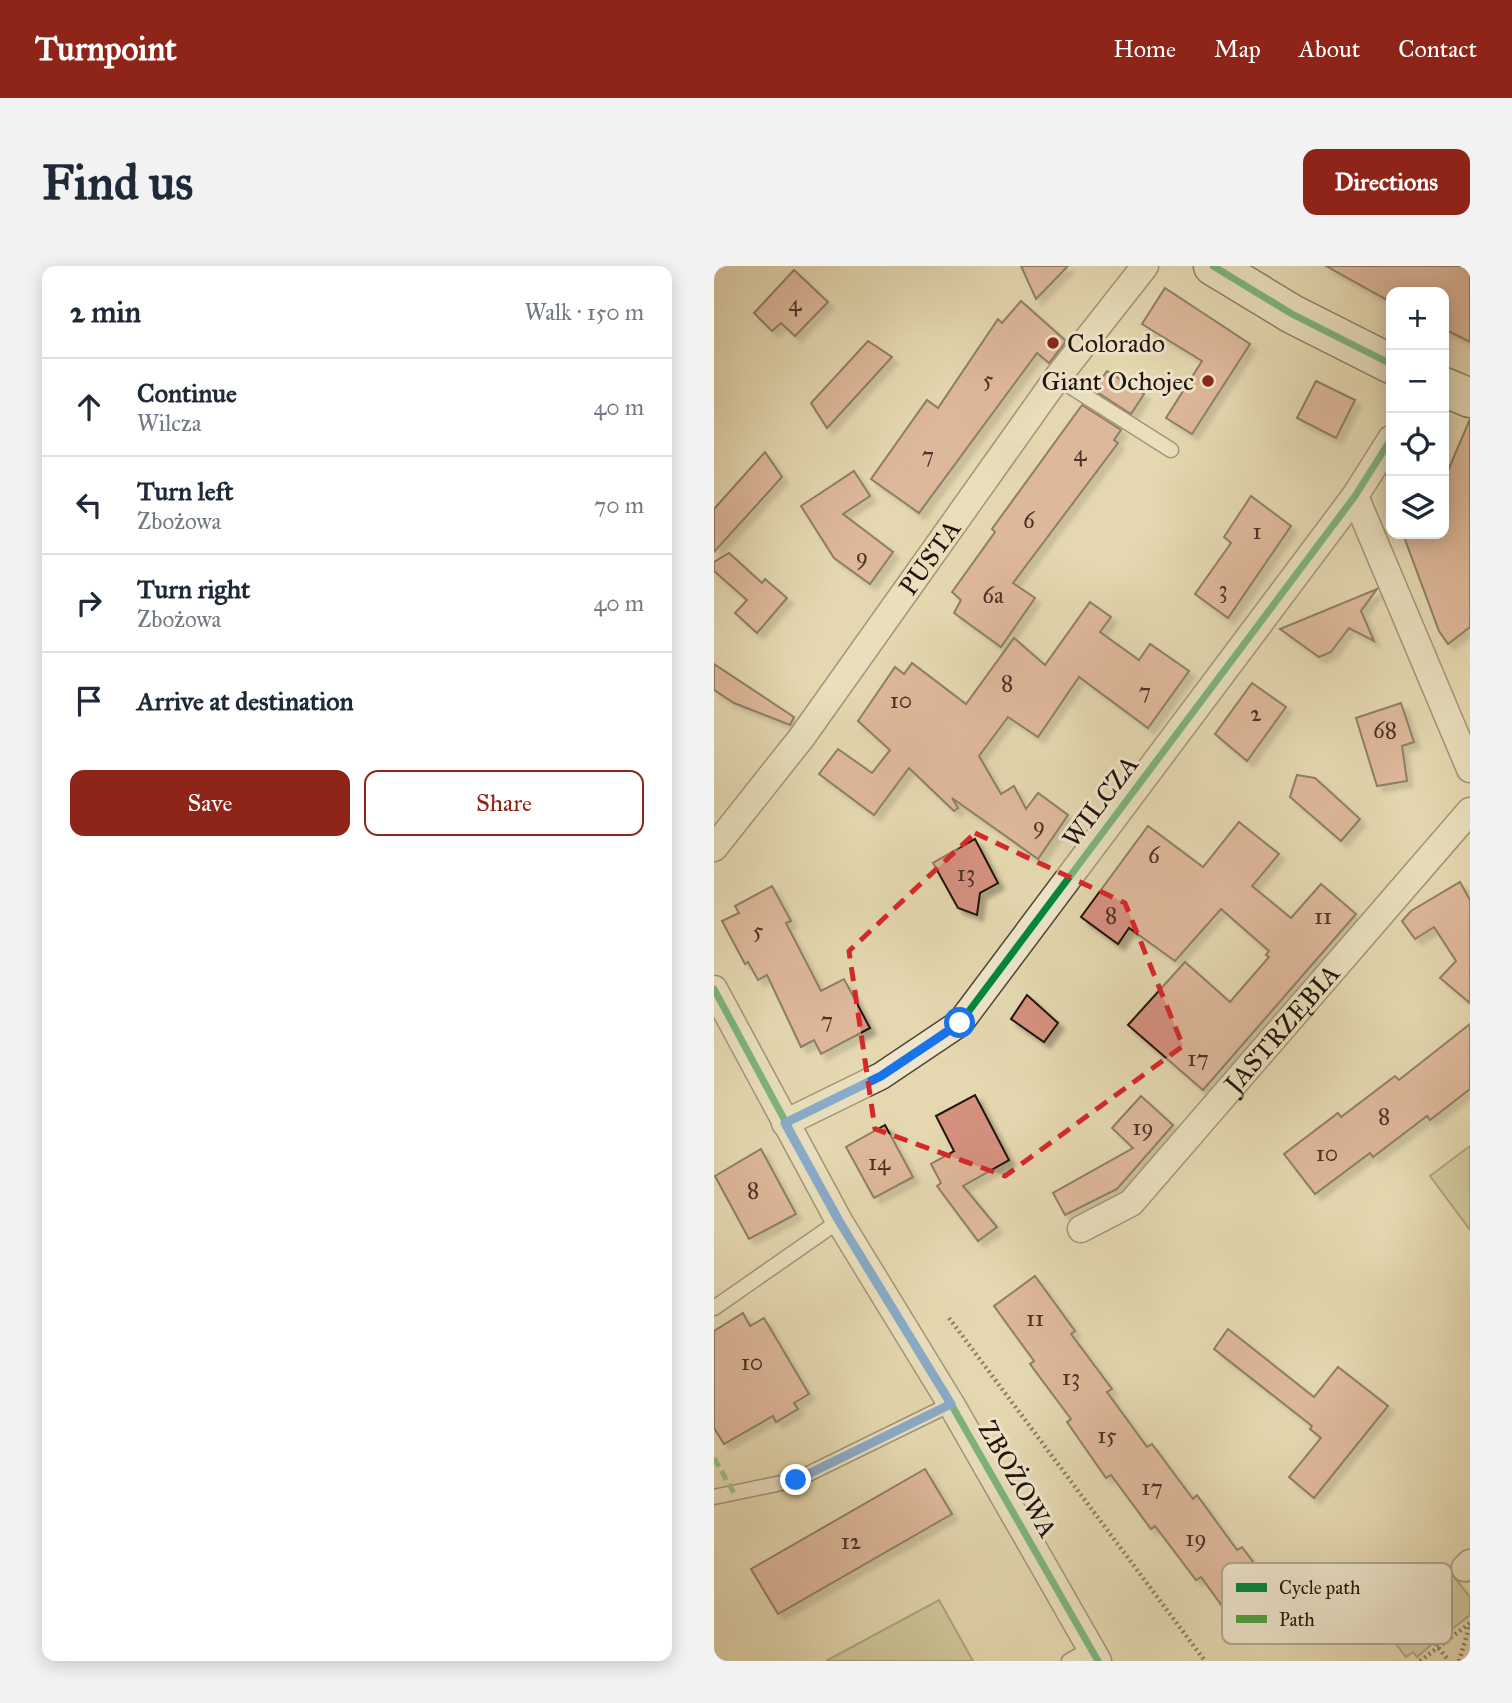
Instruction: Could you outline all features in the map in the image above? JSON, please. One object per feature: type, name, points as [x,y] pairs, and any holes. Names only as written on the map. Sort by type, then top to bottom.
[{"type":"street","name":"PUSTA","points":[[714,848],[802,737],[1057,378],[1145,266]]},
{"type":"street","points":[[1213,266],[1292,314],[1386,361]]},
{"type":"street","name":"WILCZA","points":[[785,1123],[881,1076],[960,1023],[1355,496],[1386,447]]},
{"type":"street","points":[[1355,496],[1470,769]]},
{"type":"street","name":"JASTRZĘBIA","points":[[1081,1229],[1131,1203],[1470,811]]},
{"type":"street","name":"ZBOŻOWA","points":[[714,989],[839,1221],[951,1404],[1086,1657]]},
{"type":"lane","points":[[1057,378],[1171,450]]},
{"type":"lane","points":[[714,1308],[839,1221]]},
{"type":"lane","name":"ZBOŻOWA","points":[[714,1497],[796,1480],[951,1404]]},
{"type":"path","points":[[949,1318],[1205,1661]]},
{"type":"path","points":[[1452,1637],[1470,1624]]},
{"type":"path","points":[[1459,1661],[1470,1624]]},
{"type":"path","points":[[1436,1644],[1449,1661]]},
{"type":"path","points":[[1420,1661],[1442,1644]]},
{"type":"highlighted area","points":[[975,833],[1125,903],[1183,1046],[1005,1176],[875,1129],[849,951]]},
{"type":"green space","points":[[1470,1146],[1470,1230],[1430,1176]]},
{"type":"green space","points":[[1452,1574],[1470,1597],[1470,1615],[1452,1629]]},
{"type":"green space","points":[[939,1600],[973,1661],[826,1661]]},
{"type":"green space","points":[[1396,1644],[1431,1645],[1417,1657],[1413,1652],[1406,1657]]},
{"type":"building","points":[[1021,266],[1068,266],[1036,299]]},
{"type":"building","points":[[1326,266],[1470,266],[1470,342],[1449,332],[1449,287],[1386,287],[1386,299]]},
{"type":"building","points":[[794,270],[828,302],[795,336],[781,323],[772,331],[754,313]]},
{"type":"building","points":[[1165,288],[1250,344],[1192,434],[1166,418],[1202,361],[1142,324]]},
{"type":"building","points":[[1021,301],[1066,341],[1049,363],[1037,353],[919,513],[871,479],[927,400],[938,408],[998,319],[1002,323]]},
{"type":"building","points":[[868,341],[892,357],[827,428],[811,403]]},
{"type":"building","points":[[1107,371],[1144,394],[1131,414],[1094,390]]},
{"type":"building","points":[[1316,381],[1355,400],[1336,438],[1297,418]]},
{"type":"building","points":[[1082,405],[1121,430],[1114,440],[1118,443],[1013,583],[1035,598],[1001,647],[954,613],[961,600],[952,592],[995,532],[992,529]]},
{"type":"building","points":[[1470,419],[1470,627],[1448,644],[1439,631],[1405,539],[1449,539],[1449,468]]},
{"type":"building","points":[[765,452],[782,477],[714,552],[714,509]]},
{"type":"building","points":[[854,471],[870,496],[843,514],[893,552],[870,584],[834,558],[801,506]]},
{"type":"building","points":[[1251,496],[1291,526],[1228,618],[1195,594],[1231,543],[1224,537]]},
{"type":"building","points":[[729,553],[762,583],[765,579],[787,598],[757,633],[735,613],[747,600],[714,571],[714,562]]},
{"type":"building","points":[[1377,589],[1361,611],[1374,641],[1349,628],[1331,652],[1319,657],[1280,629]]},
{"type":"building","points":[[1090,602],[1111,617],[1100,632],[1139,660],[1150,644],[1189,671],[1148,728],[1079,677],[1038,737],[1008,717],[979,756],[1001,794],[1014,786],[1026,809],[1038,793],[1068,815],[1038,859],[952,798],[958,808],[954,811],[909,768],[874,815],[819,774],[838,749],[872,773],[890,750],[858,721],[895,667],[904,674],[912,663],[966,704],[1014,638],[1045,665]]},
{"type":"building","points":[[714,664],[794,717],[790,725],[734,703],[714,690]]},
{"type":"building","points":[[1252,683],[1286,707],[1247,761],[1215,734]]},
{"type":"building","points":[[1401,703],[1414,742],[1402,746],[1407,781],[1377,786],[1356,718]]},
{"type":"building","points":[[1297,775],[1315,778],[1360,819],[1341,841],[1290,797]]},
{"type":"building","points":[[1239,822],[1279,854],[1252,886],[1291,918],[1321,884],[1356,914],[1203,1090],[1128,1025],[1185,962],[1230,1002],[1269,957],[1266,955],[1269,951],[1221,909],[1175,961],[1129,928],[1118,944],[1081,917],[1148,826],[1203,867]]},
{"type":"building","points":[[975,839],[998,883],[980,893],[977,915],[958,908],[933,863]]},
{"type":"building","points":[[1460,882],[1470,900],[1470,1003],[1440,978],[1456,961],[1434,927],[1415,939],[1402,921],[1411,911]]},
{"type":"building","points":[[772,886],[791,921],[786,923],[821,991],[844,979],[870,1028],[821,1054],[814,1040],[801,1047],[767,975],[758,980],[748,962],[745,964],[722,921],[739,913],[735,906]]},
{"type":"building","points":[[1027,995],[1058,1023],[1044,1042],[1011,1019]]},
{"type":"building","points":[[1470,1024],[1470,1089],[1430,1120],[1427,1116],[1373,1157],[1370,1153],[1315,1194],[1284,1154],[1338,1113],[1341,1117],[1395,1076],[1399,1080]]},
{"type":"building","points":[[975,1095],[1009,1160],[963,1186],[997,1227],[978,1241],[937,1186],[941,1183],[931,1164],[954,1151],[936,1116]]},
{"type":"building","points":[[1141,1096],[1173,1125],[1117,1189],[1065,1215],[1053,1193],[1133,1148],[1112,1128]]},
{"type":"building","points":[[885,1125],[913,1177],[874,1198],[846,1147]]},
{"type":"building","points":[[761,1149],[796,1214],[749,1239],[715,1176]]},
{"type":"building","points":[[1035,1276],[1075,1331],[1071,1334],[1112,1389],[1107,1392],[1147,1447],[1152,1444],[1193,1499],[1197,1495],[1237,1550],[1242,1547],[1254,1563],[1222,1563],[1222,1606],[1201,1577],[1196,1580],[1155,1526],[1151,1529],[1111,1475],[1106,1478],[1067,1422],[1071,1419],[1030,1364],[1034,1361],[994,1306]]},
{"type":"building","points":[[743,1313],[750,1326],[764,1318],[809,1394],[794,1403],[798,1409],[776,1422],[773,1416],[724,1444],[714,1428],[714,1331]]},
{"type":"building","points":[[1228,1329],[1314,1397],[1338,1367],[1388,1406],[1314,1498],[1289,1477],[1321,1438],[1310,1429],[1312,1426],[1214,1349]]},
{"type":"building","points":[[925,1469],[952,1514],[778,1614],[751,1569]]},
{"type":"marked path","points":[[714,1458],[734,1493]]},
{"type":"cycle path","points":[[1213,266],[1292,314],[1386,361]]},
{"type":"cycle path","points":[[785,1123],[881,1076],[960,1023],[1355,496],[1386,447]]},
{"type":"cycle path","points":[[714,989],[839,1221],[951,1404],[1098,1661]]},
{"type":"place","name":"Colorado","points":[[1053,343]]},
{"type":"place","name":"Giant Ochojec","points":[[1208,381]]},
{"type":"route","points":[[796,1480],[951,1404],[839,1221],[785,1123],[881,1076],[960,1023]]}]
